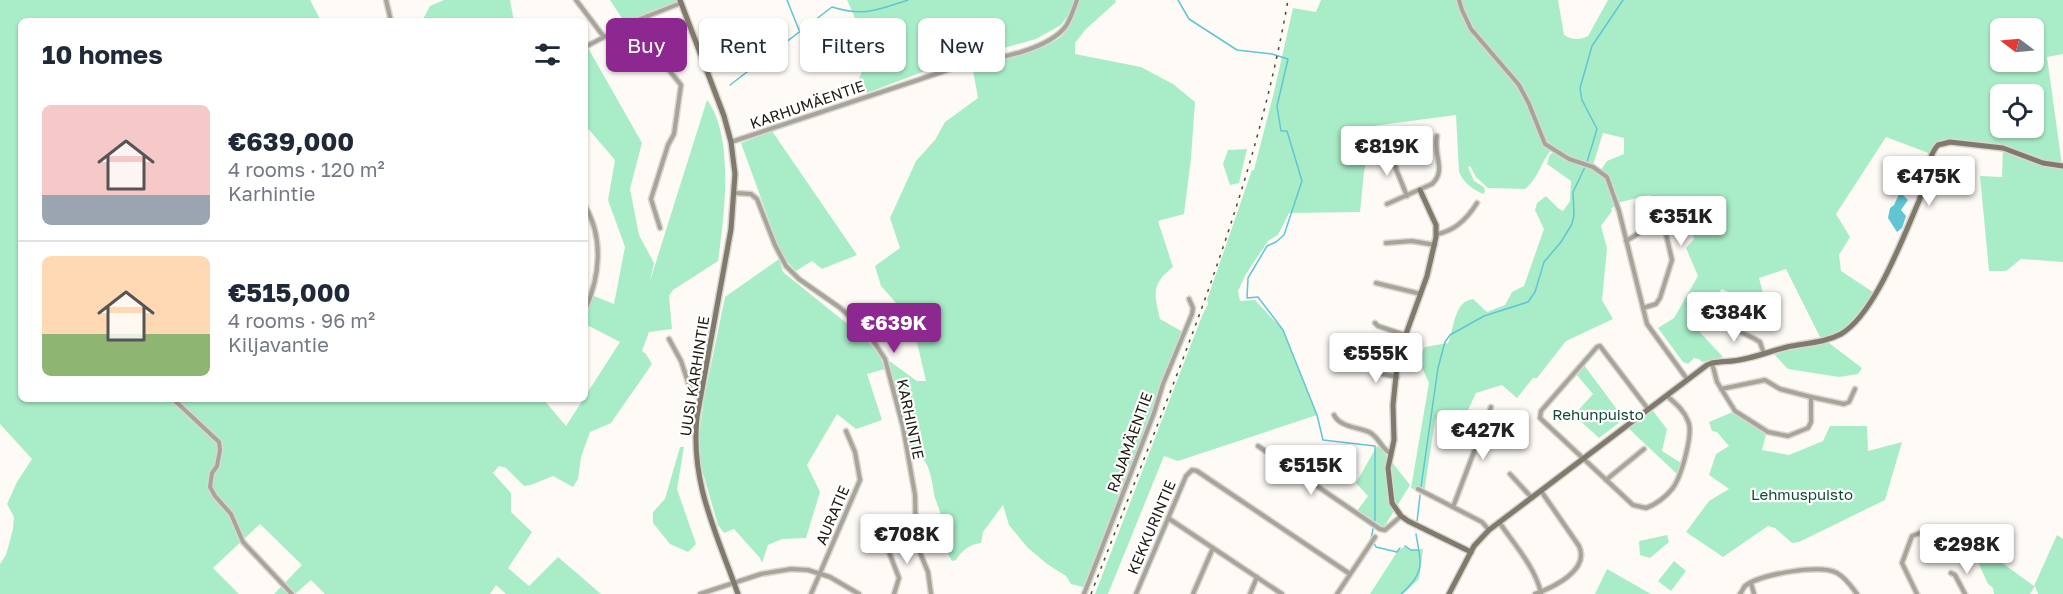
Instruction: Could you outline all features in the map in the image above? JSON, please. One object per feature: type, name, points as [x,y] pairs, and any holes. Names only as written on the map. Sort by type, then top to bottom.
[{"type":"street","points":[[386,0],[390,18]]},
{"type":"street","points":[[576,0],[604,37]]},
{"type":"street","name":"KARHUMÄENTIE","points":[[731,142],[972,62],[1009,56],[1031,47],[1050,39],[1066,25],[1077,0]]},
{"type":"street","points":[[1459,0],[1471,29],[1519,85],[1545,144],[1569,159],[1586,165],[1607,177],[1619,211],[1647,324],[1687,379]]},
{"type":"street","points":[[588,45],[681,1],[716,93],[731,142],[735,193]]},
{"type":"street","points":[[647,16],[669,70],[681,85],[675,130],[651,199],[660,228]]},
{"type":"street","points":[[1387,204],[1432,184],[1440,174],[1435,147],[1437,136]]},
{"type":"street","points":[[1449,594],[1479,539],[1687,379],[1712,363],[1730,362],[1791,346],[1822,341],[1836,336],[1851,326],[1868,308],[1883,280],[1920,199],[1931,156],[1938,145],[1950,142],[2003,148],[2043,163],[2063,166]]},
{"type":"street","points":[[1392,149],[1396,169],[1407,195]]},
{"type":"street","points":[[1420,190],[1433,218],[1437,234],[1421,294],[1398,356],[1393,405],[1394,440],[1388,468],[1392,502],[1401,516],[1471,552]]},
{"type":"street","name":"UUSI KARHINTIE","points":[[735,193],[727,258],[695,442],[699,479],[738,594]]},
{"type":"street","name":"KARHINTIE","points":[[735,193],[750,194],[757,199],[786,266],[860,325],[885,359],[901,418],[915,495],[916,543],[928,572],[931,594]]},
{"type":"street","points":[[1437,234],[1456,227],[1477,203]]},
{"type":"street","points":[[588,211],[596,232],[598,255],[588,300]]},
{"type":"street","points":[[1626,241],[1650,223],[1655,223],[1666,234],[1672,260],[1660,298],[1656,304],[1643,308]]},
{"type":"street","points":[[1386,243],[1412,241],[1435,245]]},
{"type":"street","points":[[1376,283],[1421,294]]},
{"type":"street","name":"RAJAMÄENTIE","points":[[1084,594],[1163,384],[1192,314],[1193,308],[1189,299]]},
{"type":"street","points":[[1722,318],[1737,332],[1760,342],[1764,354]]},
{"type":"street","points":[[1375,323],[1405,335]]},
{"type":"street","points":[[669,339],[681,361],[691,392],[701,399]]},
{"type":"street","points":[[1648,409],[1603,347],[1597,347],[1540,414],[1541,419],[1633,505],[1649,508],[1673,489],[1688,444],[1690,426],[1682,410],[1666,395]]},
{"type":"street","points":[[1712,363],[1717,382],[1735,411],[1764,430],[1786,436],[1810,426],[1811,397]]},
{"type":"street","points":[[1364,366],[1377,373],[1397,377]]},
{"type":"street","points":[[1721,389],[1765,380],[1780,389],[1844,404],[1849,402],[1855,389]]},
{"type":"street","points":[[176,402],[219,442],[217,466],[212,473],[210,487],[231,514],[243,542],[292,594]]},
{"type":"street","points":[[1453,507],[1491,407]]},
{"type":"street","points":[[1334,415],[1341,423],[1369,433],[1380,441],[1386,452],[1390,453]]},
{"type":"street","name":"AURATIE","points":[[811,594],[860,480],[855,452],[846,430]]},
{"type":"street","points":[[1258,446],[1380,529],[1385,530],[1401,516]]},
{"type":"street","points":[[1606,480],[1644,449]]},
{"type":"street","points":[[1280,461],[1282,458],[1304,450],[1331,466]]},
{"type":"street","name":"KEKKURINTIE","points":[[1136,594],[1186,477],[1192,470],[1197,471],[1350,574]]},
{"type":"street","points":[[1510,474],[1532,498]]},
{"type":"street","points":[[1418,489],[1482,522],[1489,530]]},
{"type":"street","points":[[1499,522],[1531,569],[1539,593],[1569,576],[1576,570],[1582,554],[1579,546],[1541,491]]},
{"type":"street","points":[[1168,518],[1282,594]]},
{"type":"street","points":[[1917,594],[1902,563],[1912,536],[1920,533],[1930,537]]},
{"type":"street","points":[[1337,594],[1375,537]]},
{"type":"street","points":[[884,539],[899,578],[894,594]]},
{"type":"street","points":[[1193,594],[1213,548]]},
{"type":"street","points":[[700,594],[772,571],[791,569],[808,570],[820,574],[859,594]]},
{"type":"street","points":[[1740,594],[1745,586],[1768,576],[1824,570],[1838,574],[1857,594]]},
{"type":"street","points":[[1951,573],[1955,575],[1965,594]]},
{"type":"street","points":[[1250,594],[1257,577]]},
{"type":"street","points":[[1751,583],[1754,594]]},
{"type":"green space","points":[[0,0],[310,0],[319,18],[18,18],[18,402],[546,402],[566,426],[581,402],[588,402],[588,392],[620,342],[588,326],[588,308],[594,296],[614,304],[625,247],[608,200],[615,160],[588,128],[588,48],[642,143],[630,189],[639,235],[654,263],[650,281],[707,100],[716,116],[721,135],[725,178],[725,201],[718,261],[673,290],[669,296],[672,329],[649,332],[642,351],[652,364],[611,423],[590,432],[581,457],[578,479],[573,487],[553,476],[524,486],[506,468],[499,466],[493,473],[511,493],[511,512],[532,532],[508,568],[529,586],[558,557],[601,594],[506,594],[496,585],[490,594],[325,594],[311,580],[295,594],[274,594],[302,565],[260,524],[213,568],[239,594],[0,594],[0,564],[6,555],[14,517],[7,504],[17,482],[32,459],[0,424]]},
{"type":"green space","points":[[444,0],[510,0],[513,18],[424,18],[430,6]]},
{"type":"green space","points":[[610,0],[681,0],[682,2],[645,18],[622,18]]},
{"type":"green space","points":[[847,0],[1074,0],[1061,25],[1036,39],[1005,48],[1005,18],[918,18],[918,72],[922,72],[867,93],[859,78],[862,72],[906,72],[906,18],[855,18]]},
{"type":"green space","points":[[1079,0],[1115,0],[1116,2],[1085,30],[1075,43],[1075,54],[1141,67],[1173,84],[1195,102],[1184,214],[1158,221],[1173,267],[1161,279],[1156,290],[1160,319],[1183,332],[1087,588],[1071,584],[1066,576],[1027,547],[1009,525],[1003,505],[983,532],[981,543],[966,548],[956,560],[952,561],[946,550],[942,534],[941,516],[930,472],[924,460],[914,455],[909,447],[888,360],[917,381],[926,381],[912,321],[881,286],[875,266],[900,248],[890,218],[916,161],[935,140],[945,122],[978,98],[973,72],[1005,72],[1005,58],[1050,43],[1067,30]]},
{"type":"green space","points":[[1321,0],[1558,0],[1564,35],[1576,39],[1588,36],[1608,0],[2063,0],[2063,54],[2047,57],[2062,165],[2043,162],[2003,147],[1972,143],[1942,142],[1934,148],[1931,154],[1886,137],[1836,214],[1850,237],[1839,255],[1841,271],[1876,294],[1854,321],[1825,340],[1862,368],[1858,374],[1839,377],[1788,369],[1772,352],[1822,341],[1786,269],[1759,278],[1764,297],[1751,310],[1732,294],[1722,289],[1709,304],[1695,327],[1723,357],[1702,362],[1694,358],[1688,364],[1683,362],[1658,328],[1674,318],[1698,276],[1686,248],[1694,239],[1688,220],[1649,195],[1617,203],[1601,226],[1607,248],[1602,300],[1613,319],[1566,341],[1537,378],[1533,378],[1517,398],[1502,385],[1476,393],[1465,416],[1451,410],[1439,413],[1435,420],[1424,493],[1411,488],[1429,383],[1418,359],[1425,347],[1448,343],[1458,310],[1467,301],[1473,299],[1487,312],[1505,305],[1512,292],[1524,286],[1544,229],[1535,210],[1537,203],[1546,196],[1563,211],[1570,201],[1571,181],[1547,164],[1550,154],[1556,152],[1568,158],[1552,149],[1534,180],[1525,189],[1488,188],[1476,177],[1470,166],[1468,167],[1474,181],[1484,187],[1483,194],[1469,185],[1459,172],[1456,115],[1373,126],[1364,172],[1360,212],[1289,213],[1278,235],[1268,241],[1246,274],[1238,291],[1240,301],[1255,300],[1283,330],[1317,415],[1178,461],[1164,456],[1108,594],[1095,594],[1208,304],[1207,300],[1252,170],[1254,170],[1293,8],[1316,12]],"holes":[[[1603,133],[1624,138],[1624,154],[1607,161],[1600,171],[1570,158],[1593,165]]]},
{"type":"green space","points":[[772,131],[857,255],[822,269],[812,261],[796,271],[782,256],[741,143]]},
{"type":"green space","points":[[2003,148],[2063,167],[2063,262],[2021,259],[2006,271],[1989,271],[1980,176],[2002,177]]},
{"type":"green space","points":[[1247,149],[1239,183],[1230,185],[1223,164],[1228,150]]},
{"type":"green space","points":[[779,259],[783,272],[861,335],[879,353],[885,369],[867,374],[882,420],[856,429],[837,414],[807,465],[820,492],[806,538],[782,539],[768,545],[762,563],[734,529],[724,533],[718,525],[700,463],[698,443],[704,399],[725,297]]},
{"type":"green space","name":"Rehunpuisto","points":[[1584,365],[1624,419],[1599,438],[1574,415],[1593,394],[1576,374]]},
{"type":"green space","points":[[1650,407],[1667,429],[1662,451],[1681,463],[1677,474],[1627,427]]},
{"type":"green space","name":"Lehmuspuisto","points":[[1735,411],[1767,431],[1762,450],[1789,455],[1823,441],[1830,426],[1867,426],[1868,451],[1902,442],[1885,500],[1799,542],[1792,543],[1775,528],[1768,526],[1723,557],[1686,532],[1709,501],[1729,489],[1709,475],[1716,454],[1729,446],[1717,432],[1712,431],[1709,422]]},
{"type":"green space","points":[[1377,446],[1410,485],[1384,527],[1357,511],[1368,496],[1356,483]]},
{"type":"green space","points":[[680,447],[684,447],[677,489],[696,544],[688,552],[670,544],[653,523],[653,512],[665,499]]},
{"type":"green space","points":[[1958,531],[2034,586],[2057,535],[2063,539],[2063,594],[2038,594],[2035,586],[2030,594],[1994,594],[1977,560]]},
{"type":"green space","points":[[1667,535],[1669,542],[1650,558],[1640,555],[1639,541]]},
{"type":"green space","points":[[1405,546],[1411,550],[1423,549],[1419,579],[1403,594],[1370,594],[1397,552]]},
{"type":"green space","points":[[1674,561],[1686,571],[1671,591],[1658,581]]},
{"type":"green space","points":[[1607,569],[1651,594],[1595,594]]},
{"type":"water","points":[[1900,192],[1908,200],[1901,210],[1906,216],[1902,228],[1897,232],[1888,218],[1890,208],[1894,205]]},
{"type":"waterway","points":[[787,0],[799,30]]},
{"type":"waterway","points":[[730,85],[832,7],[862,12],[908,0]]},
{"type":"waterway","points":[[1178,0],[1189,19],[1237,50],[1272,54],[1288,59],[1277,106],[1281,131],[1287,131],[1302,181],[1284,235],[1267,246],[1248,278],[1247,298],[1258,297],[1283,330],[1317,415],[1323,440],[1375,446],[1375,519],[1371,539]]},
{"type":"waterway","points":[[1587,162],[1597,129],[1582,100],[1580,88],[1592,46],[1623,0]]},
{"type":"waterway","points":[[1421,487],[1438,368],[1445,342],[1450,335],[1484,316],[1528,302],[1535,292],[1544,262],[1561,242],[1572,224],[1573,192],[1585,167]]},
{"type":"waterway","points":[[1417,522],[1420,495]]},
{"type":"waterway","points":[[1401,594],[1415,580],[1420,567],[1416,534]]},
{"type":"waterway","points":[[1374,543],[1376,547],[1397,552],[1400,548]]},
{"type":"waterway","points":[[1405,546],[1411,550],[1418,550]]},
{"type":"railway","points":[[1091,594],[1177,375],[1230,227],[1253,153],[1288,0]]}]
